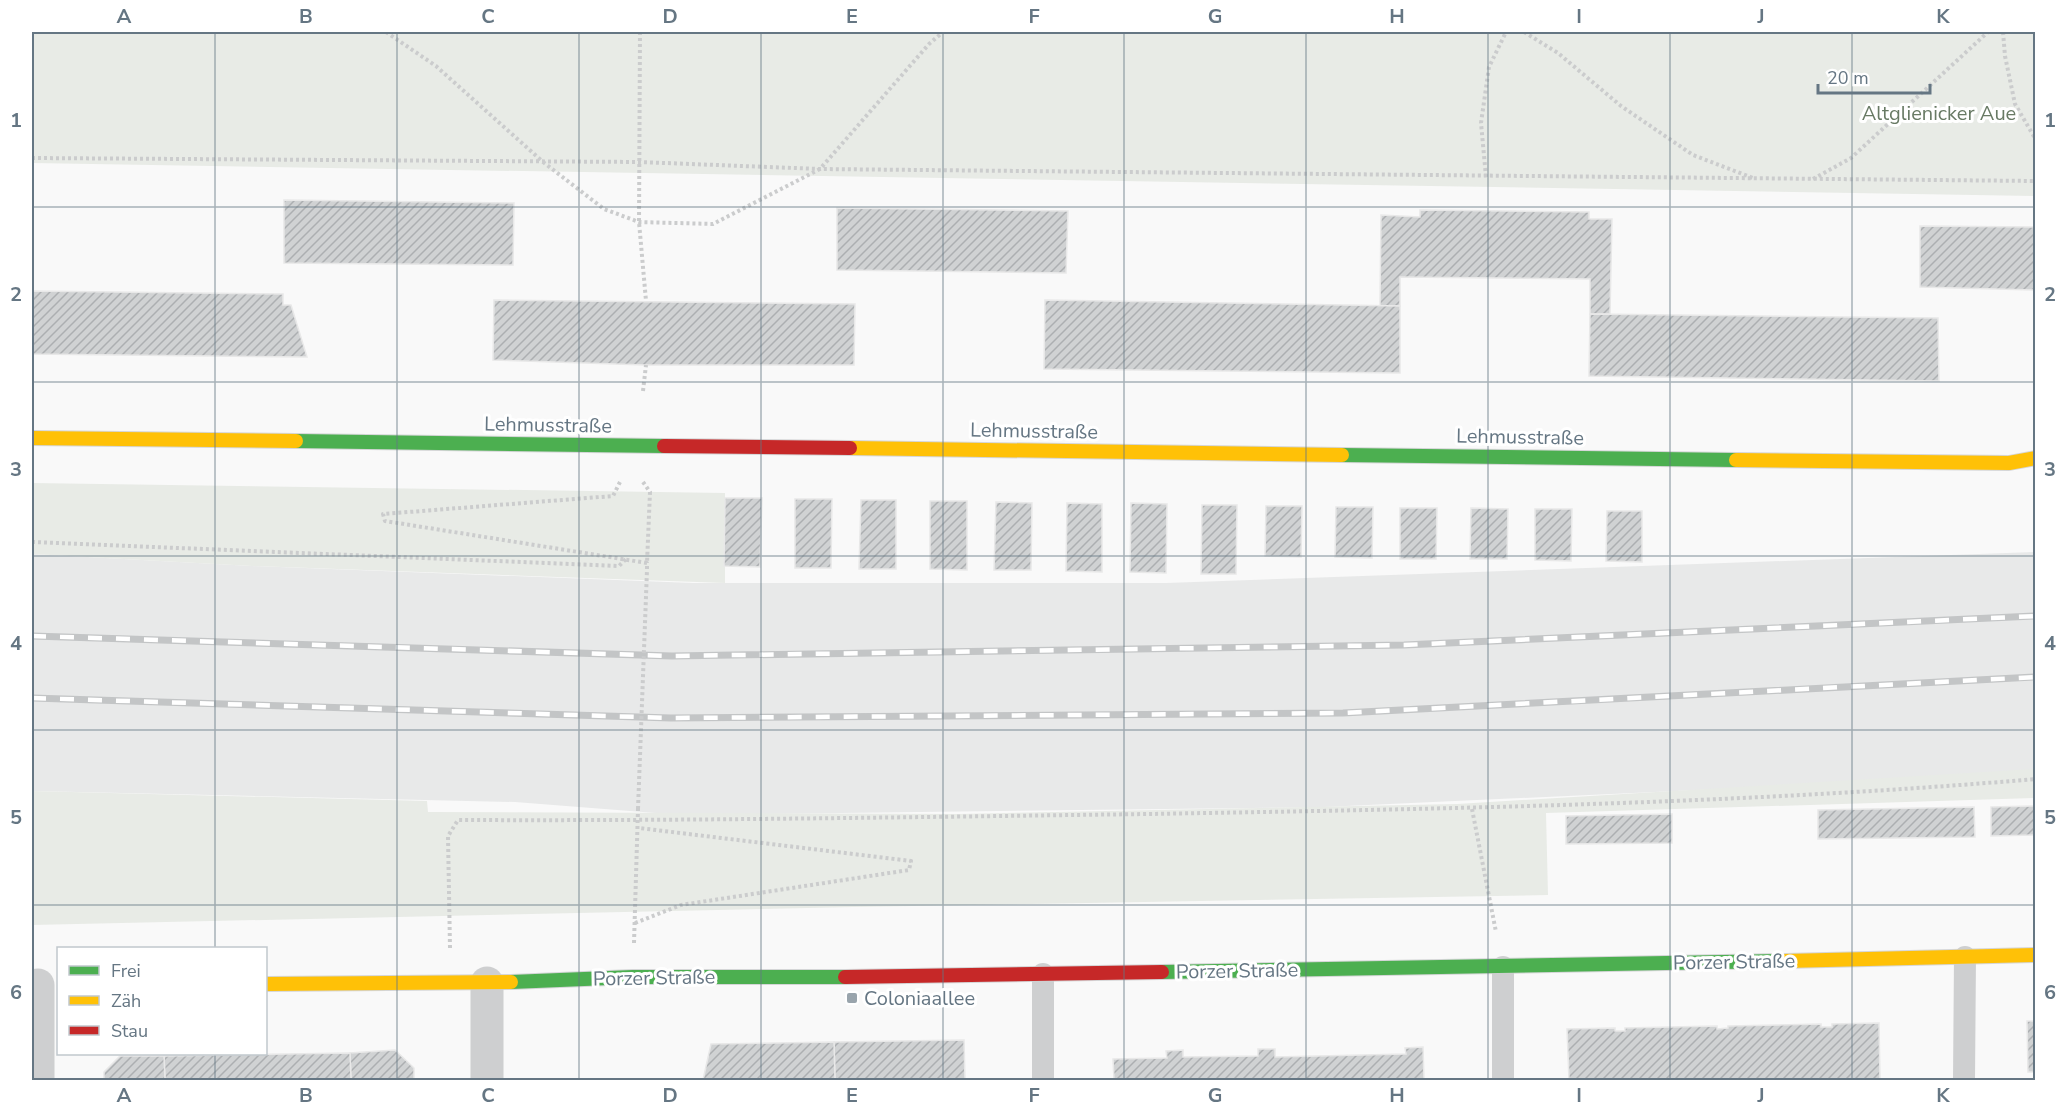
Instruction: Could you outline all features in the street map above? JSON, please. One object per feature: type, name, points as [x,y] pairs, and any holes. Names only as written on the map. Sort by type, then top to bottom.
[{"type":"street","name":"Lehmusstraße","points":[[32,438],[2009,463],[2036,458]]},
{"type":"street","name":"Porzer Straße","points":[[267,984],[487,982],[633,977],[845,977],[1503,967],[2036,955]]},
{"type":"street","points":[[487,982],[487,1080]]},
{"type":"street","points":[[38,1080],[43,985]]},
{"type":"lane","points":[[1964,1080],[1965,957]]},
{"type":"lane","points":[[1503,967],[1503,1080]]},
{"type":"lane","points":[[1043,974],[1043,1080]]},
{"type":"path","points":[[386,32],[436,66],[543,162],[604,209],[639,222],[713,224],[820,169],[929,44],[943,32]]},
{"type":"path","points":[[640,32],[639,222],[646,301]]},
{"type":"path","points":[[1486,177],[1481,123],[1489,67],[1506,32]]},
{"type":"path","points":[[1524,32],[1558,53],[1622,106],[1693,155],[1757,180]]},
{"type":"path","points":[[1811,180],[1851,158],[1988,32]]},
{"type":"path","points":[[2003,32],[2005,56],[2015,104],[2036,140]]},
{"type":"path","points":[[32,158],[639,162],[820,169],[2036,181]]},
{"type":"path","points":[[643,391],[646,365]]},
{"type":"path","points":[[639,828],[911,861],[909,870],[681,905],[634,923],[650,492],[641,479]]},
{"type":"path","points":[[620,482],[613,496],[383,514],[385,521],[647,563]]},
{"type":"path","points":[[32,542],[619,566],[626,559]]},
{"type":"path","points":[[450,982],[448,836],[458,820],[638,820],[1472,809],[1898,791],[2036,779]]},
{"type":"path","points":[[1472,809],[1489,897]]},
{"type":"shaded area","points":[[2035,552],[2035,772],[1962,778],[1324,807],[681,815],[515,802],[32,791],[32,554],[252,566],[693,583],[1166,583]]},
{"type":"green space","name":"Altglienicker Aue","points":[[32,32],[2035,32],[2035,196],[32,163]]},
{"type":"green space","points":[[32,483],[725,493],[725,583],[252,566],[32,554]]},
{"type":"green space","points":[[2035,769],[2035,798],[1546,813],[1548,895],[32,925],[32,791],[427,801],[428,812],[958,814],[1457,804]]},
{"type":"building","points":[[284,200],[514,203],[513,265],[284,263]]},
{"type":"building","points":[[837,208],[1068,211],[1066,273],[837,270]]},
{"type":"building","points":[[1420,210],[1589,212],[1589,219],[1612,219],[1610,314],[1590,314],[1590,279],[1400,277],[1400,306],[1380,306],[1381,215],[1420,217]]},
{"type":"building","points":[[1920,226],[2036,227],[2036,290],[1920,287]]},
{"type":"building","points":[[32,291],[283,294],[283,305],[291,305],[307,357],[32,354]]},
{"type":"building","points":[[494,300],[855,304],[854,365],[646,365],[493,360]]},
{"type":"building","points":[[1045,300],[1400,306],[1400,373],[1044,369]]},
{"type":"building","points":[[1590,314],[1938,318],[1939,381],[1589,376]]},
{"type":"building","points":[[725,498],[762,498],[760,567],[724,566]]},
{"type":"building","points":[[795,499],[832,499],[831,568],[795,568]]},
{"type":"building","points":[[861,500],[896,500],[896,569],[859,569]]},
{"type":"building","points":[[930,501],[967,501],[967,570],[930,569]]},
{"type":"building","points":[[996,502],[1032,503],[1031,570],[994,570]]},
{"type":"building","points":[[1067,503],[1102,504],[1102,572],[1066,571]]},
{"type":"building","points":[[1131,503],[1167,504],[1166,573],[1130,572]]},
{"type":"building","points":[[1202,505],[1237,505],[1236,574],[1201,574]]},
{"type":"building","points":[[1266,506],[1302,506],[1301,557],[1265,556]]},
{"type":"building","points":[[1336,507],[1373,507],[1372,558],[1335,557]]},
{"type":"building","points":[[1400,508],[1437,508],[1436,559],[1400,559]]},
{"type":"building","points":[[1471,508],[1508,509],[1507,559],[1470,559]]},
{"type":"building","points":[[1535,509],[1572,509],[1571,561],[1535,560]]},
{"type":"building","points":[[1607,511],[1642,511],[1642,562],[1606,561]]},
{"type":"building","points":[[2036,806],[2036,835],[1991,836],[1991,807]]},
{"type":"building","points":[[1974,807],[1975,837],[1818,839],[1818,810]]},
{"type":"building","points":[[1672,814],[1672,843],[1566,844],[1566,816]]},
{"type":"building","points":[[2027,1021],[2036,1021],[2036,1072],[2028,1072]]},
{"type":"building","points":[[1879,1023],[1880,1080],[1569,1080],[1567,1029],[1615,1028],[1615,1031],[1625,1031],[1625,1028],[1717,1026],[1717,1029],[1728,1028],[1728,1026],[1821,1024],[1821,1027],[1832,1027],[1832,1024]]},
{"type":"building","points":[[964,1040],[965,1080],[835,1080],[834,1042]]},
{"type":"building","points":[[834,1042],[835,1080],[703,1080],[711,1044]]},
{"type":"building","points":[[1423,1047],[1424,1080],[1114,1080],[1113,1059],[1167,1058],[1166,1051],[1183,1050],[1183,1057],[1258,1056],[1258,1049],[1275,1049],[1275,1057],[1406,1054],[1405,1048]]},
{"type":"building","points":[[395,1050],[414,1068],[414,1080],[351,1080],[350,1053]]},
{"type":"building","points":[[350,1053],[351,1080],[165,1080],[164,1056]]},
{"type":"building","points":[[120,1056],[164,1056],[165,1080],[104,1080],[104,1072]]},
{"type":"railway","points":[[32,636],[672,656],[1404,645],[2036,616]]},
{"type":"railway","points":[[32,698],[671,718],[1343,713],[2036,677]]},
{"type":"traffic: fast","points":[[296,441],[664,446]]},
{"type":"traffic: fast","points":[[1342,455],[1736,460]]},
{"type":"traffic: fast","points":[[1162,972],[1785,961]]},
{"type":"traffic: fast","points":[[511,982],[633,977],[845,977]]},
{"type":"traffic: slow","points":[[32,438],[296,441]]},
{"type":"traffic: slow","points":[[850,448],[1342,455]]},
{"type":"traffic: slow","points":[[1736,460],[2009,463],[2036,458]]},
{"type":"traffic: slow","points":[[1785,961],[2036,955]]},
{"type":"traffic: slow","points":[[267,984],[511,982]]},
{"type":"traffic: jam","points":[[664,446],[850,448]]},
{"type":"traffic: jam","points":[[845,977],[1162,972]]},
{"type":"place","name":"Coloniaallee","points":[[852,998]]}]
